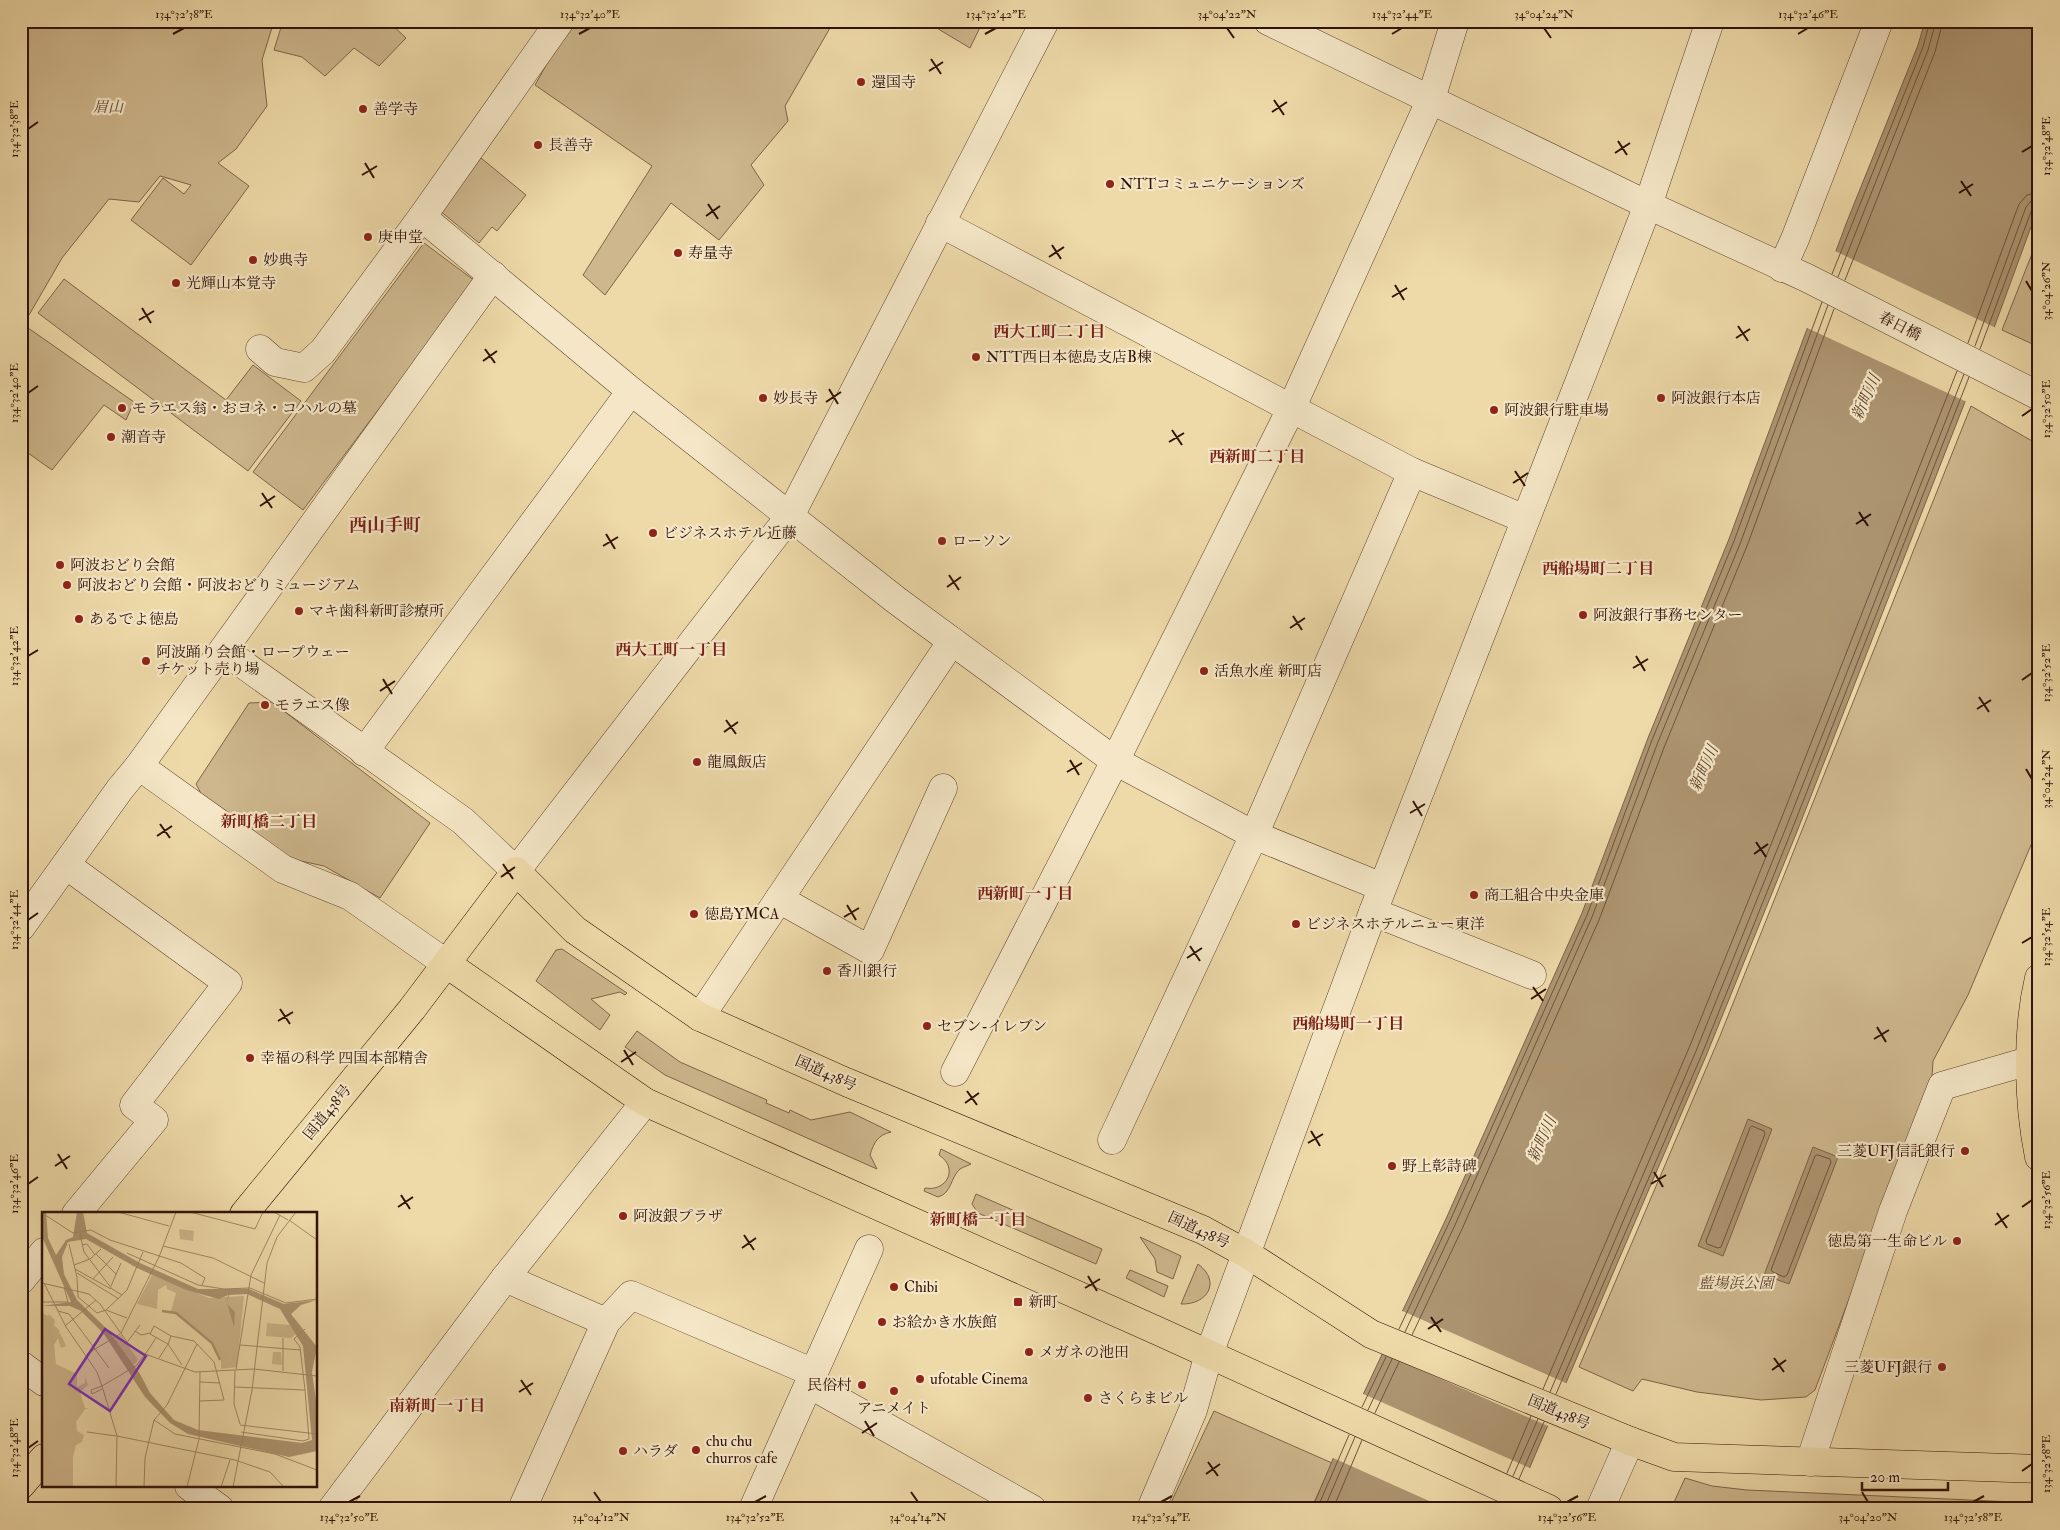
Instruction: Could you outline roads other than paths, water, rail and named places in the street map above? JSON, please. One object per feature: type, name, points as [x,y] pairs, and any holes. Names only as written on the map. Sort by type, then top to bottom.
[{"type":"highway","name":"国道438号","points":[[246,1212],[447,964],[516,871],[574,930],[700,1017],[846,1082],[1203,1230],[1247,1254],[1371,1334],[1630,1441],[1674,1457],[2039,1469]]},
{"type":"highway","points":[[447,964],[645,1102],[1549,1509]]},
{"type":"highway","points":[[2039,978],[2035,994],[2029,1061],[2039,1158]]},
{"type":"highway","points":[[21,1485],[42,1460]]},
{"type":"street","points":[[260,350],[275,362],[304,368],[323,351],[422,217],[560,21]]},
{"type":"street","points":[[223,650],[463,821],[516,871],[790,516],[1045,21]]},
{"type":"street","name":"春日橋","points":[[1268,21],[1431,98],[1648,205],[1807,278],[2039,396]]},
{"type":"street","points":[[955,1072],[1115,761],[1291,409],[1431,98],[1455,21]]},
{"type":"street","points":[[1151,1509],[1193,1410],[1208,1354],[1247,1254],[1378,899],[1648,205],[1710,21]]},
{"type":"street","points":[[1782,268],[1879,21]]},
{"type":"street","points":[[422,217],[631,391],[896,600],[1115,761],[1378,899],[1532,975]]},
{"type":"street","points":[[940,223],[1412,472],[1525,519]]},
{"type":"street","points":[[21,927],[223,650],[492,275]]},
{"type":"street","points":[[364,752],[631,391]]},
{"type":"street","points":[[1112,1140],[1254,835],[1412,472]]},
{"type":"street","points":[[700,1017],[952,641]]},
{"type":"street","points":[[139,766],[283,870],[350,896],[447,964]]},
{"type":"street","points":[[779,899],[870,950],[942,788]]},
{"type":"street","points":[[66,865],[228,983],[134,1105],[154,1120],[78,1212]]},
{"type":"street","points":[[1810,1462],[1893,1211],[1942,1086],[2029,1061]]},
{"type":"street","points":[[332,1509],[506,1278],[645,1102]]},
{"type":"street","points":[[753,1509],[869,1249]]},
{"type":"street","points":[[21,1280],[42,1254]]},
{"type":"street","points":[[506,1278],[606,1322]]},
{"type":"street","points":[[522,1509],[606,1322],[631,1295],[811,1379],[1032,1509]]},
{"type":"street","points":[[21,1365],[42,1381]]},
{"type":"street","points":[[1600,1509],[1630,1441]]},
{"type":"street","points":[[191,1488],[220,1509]]},
{"type":"water","name":"新町川","points":[[1925,21],[2039,21],[2039,205],[1995,325],[1798,829],[1706,1056],[1512,1509],[1312,1509],[1335,1454],[1445,1221],[1582,913],[1648,738],[1729,539],[1846,224],[1918,45]]},
{"type":"water","points":[[1748,1119],[1772,1129],[1723,1256],[1698,1246]]},
{"type":"water","points":[[1813,1147],[1838,1157],[1789,1284],[1764,1275]]},
{"type":"place","name":"還国寺","points":[[861,82]]},
{"type":"place","name":"善学寺","points":[[363,109]]},
{"type":"place","name":"長善寺","points":[[538,145]]},
{"type":"place","name":"NTTコミュニケーションズ","points":[[1110,184]]},
{"type":"place","name":"庚申堂","points":[[368,237]]},
{"type":"place","name":"寿量寺","points":[[678,253]]},
{"type":"place","name":"妙典寺","points":[[253,260]]},
{"type":"place","name":"光輝山本覚寺","points":[[176,283]]},
{"type":"place","name":"NTT西日本徳島支店B棟","points":[[976,357]]},
{"type":"place","name":"妙長寺","points":[[763,398]]},
{"type":"place","name":"阿波銀行本店","points":[[1661,398]]},
{"type":"place","name":"モラエス翁・おヨネ・コハルの墓","points":[[122,408]]},
{"type":"place","name":"阿波銀行駐車場","points":[[1494,410]]},
{"type":"place","name":"潮音寺","points":[[111,437]]},
{"type":"place","name":"ビジネスホテル近藤","points":[[653,533]]},
{"type":"place","name":"ローソン","points":[[942,541]]},
{"type":"place","name":"阿波おどり会館","points":[[60,565]]},
{"type":"place","name":"阿波おどり会館・阿波おどりミュージアム","points":[[67,585]]},
{"type":"place","name":"マキ歯科新町診療所","points":[[299,611]]},
{"type":"place","name":"阿波銀行事務センター","points":[[1583,615]]},
{"type":"place","name":"あるでよ徳島","points":[[79,619]]},
{"type":"place","name":"阿波踊り会館・ロープウェー チケット売り場","points":[[146,661]]},
{"type":"place","name":"活魚水産 新町店","points":[[1204,671]]},
{"type":"place","name":"モラエス像","points":[[265,705]]},
{"type":"place","name":"龍鳳飯店","points":[[697,762]]},
{"type":"place","name":"商工組合中央金庫","points":[[1474,895]]},
{"type":"place","name":"徳島YMCA","points":[[694,914]]},
{"type":"place","name":"ビジネスホテルニュー東洋","points":[[1296,924]]},
{"type":"place","name":"香川銀行","points":[[827,971]]},
{"type":"place","name":"セブン-イレブン","points":[[927,1026]]},
{"type":"place","name":"幸福の科学 四国本部精舎","points":[[250,1058]]},
{"type":"place","name":"三菱UFJ信託銀行","points":[[1965,1151]]},
{"type":"place","name":"野上彰詩碑","points":[[1392,1166]]},
{"type":"place","name":"阿波銀プラザ","points":[[623,1216]]},
{"type":"place","name":"徳島第一生命ビル","points":[[1957,1241]]},
{"type":"place","name":"Chibi","points":[[894,1287]]},
{"type":"place","name":"新町","points":[[1018,1302]]},
{"type":"place","name":"お絵かき水族館","points":[[882,1322]]},
{"type":"place","name":"メガネの池田","points":[[1029,1352]]},
{"type":"place","name":"三菱UFJ銀行","points":[[1942,1367]]},
{"type":"place","name":"ufotable Cinema","points":[[920,1379]]},
{"type":"place","name":"民俗村","points":[[862,1385]]},
{"type":"place","name":"アニメイト","points":[[894,1391]]},
{"type":"place","name":"さくらまビル","points":[[1088,1398]]},
{"type":"place","name":"chu chu churros cafe","points":[[696,1450]]},
{"type":"place","name":"ハラダ","points":[[623,1451]]},
{"type":"district","name":"西大工町二丁目","points":[[1049,331]]},
{"type":"district","name":"西新町二丁目","points":[[1257,456]]},
{"type":"district","name":"西山手町","points":[[385,525]]},
{"type":"district","name":"西船場町二丁目","points":[[1598,568]]},
{"type":"district","name":"西大工町一丁目","points":[[671,649]]},
{"type":"district","name":"新町橋二丁目","points":[[269,821]]},
{"type":"district","name":"西新町一丁目","points":[[1025,893]]},
{"type":"district","name":"西船場町一丁目","points":[[1348,1023]]},
{"type":"district","name":"新町橋一丁目","points":[[978,1219]]},
{"type":"district","name":"南新町一丁目","points":[[437,1405]]},
{"type":"park label","name":"眉山","points":[[108,107]]},
{"type":"park label","name":"藍場浜公園","points":[[1736,1283]]}]
